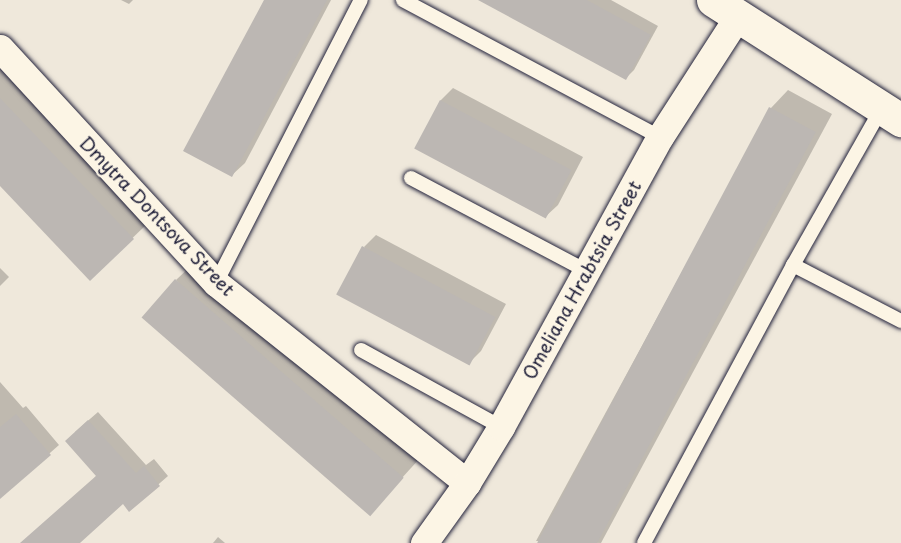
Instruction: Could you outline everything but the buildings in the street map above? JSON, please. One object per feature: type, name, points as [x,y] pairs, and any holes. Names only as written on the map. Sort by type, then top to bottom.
[{"type":"street","name":"Omeliana Hrabtsia Street","points":[[424,543],[466,483],[501,427],[660,137],[726,8]]},
{"type":"street","points":[[726,8],[892,114]]},
{"type":"street","name":"Dmytra Dontsova Street","points":[[0,48],[216,283],[466,483]]},
{"type":"lane","points":[[216,283],[361,0]]},
{"type":"lane","points":[[404,0],[660,137]]},
{"type":"lane","points":[[644,543],[793,265],[892,114]]},
{"type":"lane","points":[[411,178],[587,272]]},
{"type":"lane","points":[[793,265],[901,321]]},
{"type":"lane","points":[[361,350],[501,427]]}]
